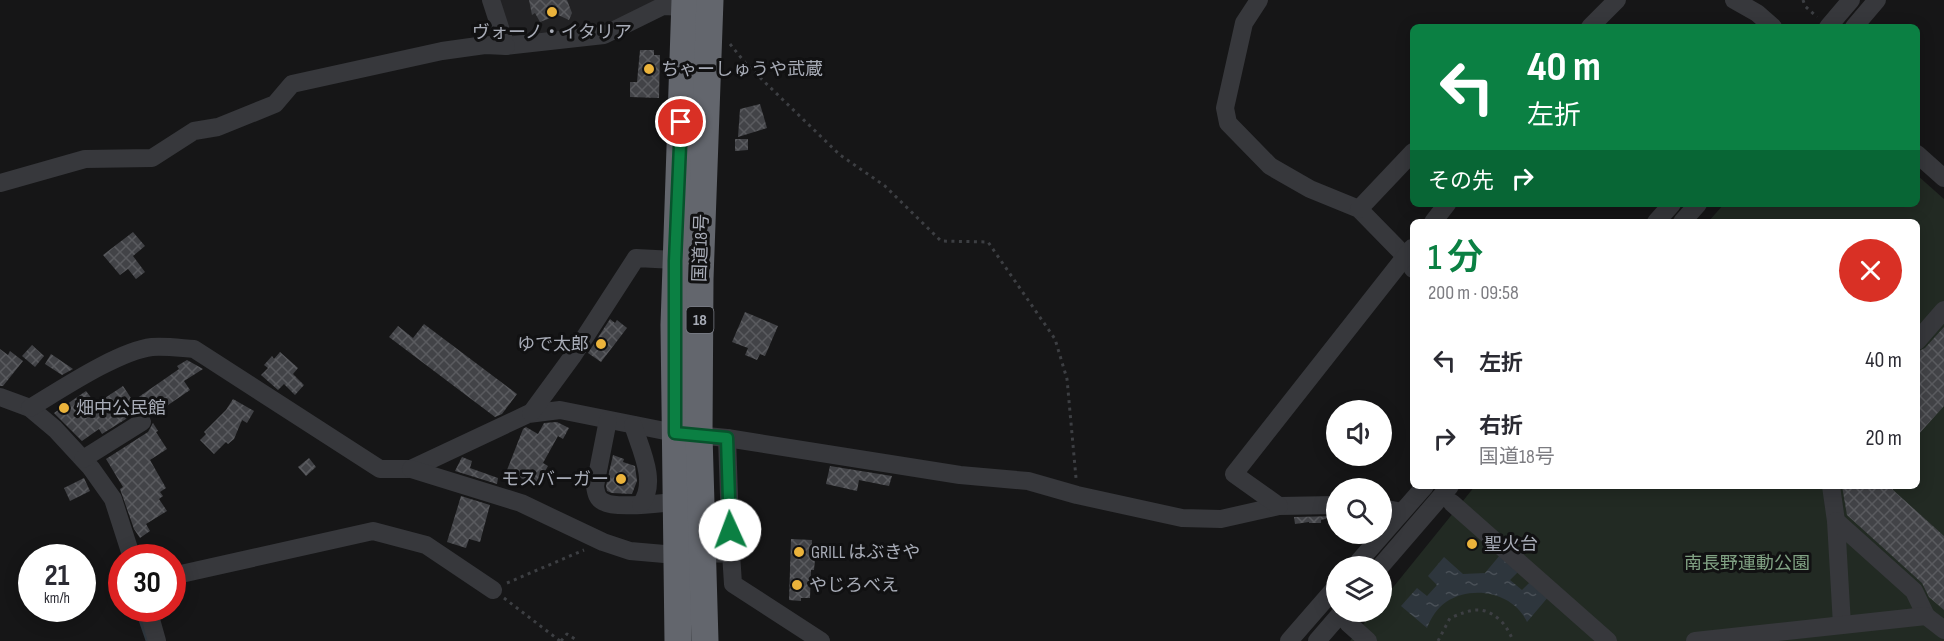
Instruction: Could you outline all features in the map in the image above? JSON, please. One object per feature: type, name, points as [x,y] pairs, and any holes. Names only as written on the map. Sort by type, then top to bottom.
[{"type":"highway","name":"国道18号","points":[[678,641],[689,554],[687,434],[675,261],[693,2]]},
{"type":"highway","name":"国道18号","points":[[693,2],[700,279],[687,434],[675,502],[689,554],[705,641]]},
{"type":"street","points":[[492,0],[506,46]]},
{"type":"street","points":[[1259,0],[1244,23],[1225,108],[1228,123],[1270,166],[1310,189],[1359,209],[1410,258],[1234,474],[1279,506]]},
{"type":"street","points":[[1593,24],[1617,0]]},
{"type":"street","points":[[1734,0],[1757,13],[1770,24]]},
{"type":"street","points":[[1824,24],[1851,0]]},
{"type":"street","points":[[1857,24],[1877,0]]},
{"type":"street","points":[[0,183],[85,159],[152,158],[194,130],[218,127],[275,104],[292,84],[442,51],[604,35],[663,6],[693,2]]},
{"type":"street","points":[[1359,209],[1410,155]]},
{"type":"street","points":[[1920,157],[1944,178]]},
{"type":"street","points":[[1435,219],[1445,207]]},
{"type":"street","points":[[1659,219],[1669,207]]},
{"type":"street","points":[[1685,219],[1695,207]]},
{"type":"street","points":[[531,413],[572,357],[636,258],[675,261]]},
{"type":"street","points":[[1920,338],[1944,310]]},
{"type":"street","points":[[30,408],[82,377],[130,353],[150,347],[194,349],[380,468],[411,469],[521,503],[603,542],[630,552],[731,554]]},
{"type":"street","points":[[0,397],[30,408],[55,429],[83,459],[113,499],[127,544]]},
{"type":"street","points":[[411,469],[531,413],[560,410],[687,434],[727,438],[960,474],[1028,481],[1077,495],[1182,518],[1221,519],[1279,506],[1326,505]]},
{"type":"street","points":[[608,420],[595,486],[596,495],[603,502],[614,505],[675,502]]},
{"type":"street","points":[[83,459],[142,422]]},
{"type":"street","points":[[633,424],[648,480],[648,492],[641,504]]},
{"type":"street","points":[[727,438],[733,584],[821,641]]},
{"type":"street","points":[[1364,556],[1422,489]]},
{"type":"street","points":[[1831,489],[1836,521],[1842,625]]},
{"type":"street","points":[[1391,556],[1451,495],[1608,641]]},
{"type":"street","points":[[1392,510],[1402,512]]},
{"type":"street","points":[[1836,521],[1914,591],[1926,616],[1944,630]]},
{"type":"street","points":[[186,573],[373,531],[426,545],[493,590]]},
{"type":"street","points":[[1289,641],[1326,598]]},
{"type":"street","points":[[1695,641],[1926,616]]},
{"type":"street","points":[[152,622],[157,641]]},
{"type":"street","points":[[1317,641],[1340,622]]},
{"type":"street","points":[[1349,622],[1368,641]]},
{"type":"path","points":[[1803,0],[1805,6],[1824,24]]},
{"type":"path","points":[[730,34],[730,45],[747,65],[840,154],[885,186],[941,241],[988,242],[1055,339],[1067,379],[1077,495]]},
{"type":"path","points":[[578,641],[567,634],[561,641],[493,590],[603,542]]},
{"type":"path","points":[[1438,641],[1450,618],[1481,609],[1490,612],[1506,627],[1513,641]]},
{"type":"shaded area","points":[[496,0],[663,0],[599,30],[514,40]]},
{"type":"green space","name":"南長野運動公園","points":[[1920,178],[1944,199],[1944,641],[1350,641],[1365,622],[1392,622],[1392,589],[1473,489],[1920,489],[1920,219],[1711,219],[1721,207],[1920,207]]},
{"type":"water","points":[[1500,555],[1519,571],[1510,580],[1522,590],[1531,581],[1549,596],[1527,622],[1513,604],[1492,594],[1468,593],[1446,602],[1435,613],[1427,628],[1401,606],[1417,588],[1427,596],[1437,585],[1428,576],[1444,557],[1463,574],[1485,573]]},
{"type":"building","name":"ヴォーノ・イタリア","points":[[529,0],[567,0],[572,13],[569,20],[558,15],[540,22],[535,13],[532,15]]},
{"type":"building","name":"ちゃーしゅうや武蔵","points":[[640,50],[654,50],[654,55],[660,55],[659,98],[630,97],[630,82],[637,82]]},
{"type":"building","points":[[760,104],[767,128],[738,137],[740,109]]},
{"type":"building","points":[[735,139],[748,139],[748,150],[735,151]]},
{"type":"building","points":[[133,232],[145,246],[133,256],[145,272],[136,279],[128,269],[120,275],[103,255]]},
{"type":"building","points":[[745,312],[778,326],[765,356],[760,354],[757,360],[745,355],[748,348],[732,342]]},
{"type":"building","points":[[610,319],[615,323],[617,320],[627,328],[601,362],[588,353]]},
{"type":"building","points":[[424,324],[517,394],[502,414],[495,417],[389,337],[398,326],[413,338]]},
{"type":"building","points":[[1944,327],[1944,406],[1920,433],[1920,350]]},
{"type":"building","points":[[32,345],[44,356],[35,367],[22,356]]},
{"type":"building","points":[[0,349],[8,355],[10,351],[23,361],[3,386],[0,386]]},
{"type":"building","points":[[280,352],[298,368],[293,374],[304,385],[295,395],[284,384],[278,390],[261,375],[268,368],[264,365],[272,356],[274,359]]},
{"type":"building","points":[[51,354],[73,369],[62,375],[45,364]]},
{"type":"building","points":[[187,360],[203,369],[184,381],[190,390],[152,416],[147,412],[137,412],[102,434],[99,429],[82,441],[54,413],[86,391],[96,404],[123,386],[133,401],[179,369],[177,366]]},
{"type":"building","points":[[233,399],[254,411],[247,423],[242,420],[234,439],[228,444],[226,442],[214,454],[200,440],[206,434],[204,432],[226,410]]},
{"type":"building","points":[[557,422],[569,428],[563,439],[558,436],[543,463],[548,466],[536,487],[507,470],[523,429],[526,427],[538,434],[544,423]]},
{"type":"building","points":[[153,423],[167,449],[150,460],[166,488],[160,492],[163,496],[159,499],[167,511],[146,524],[150,531],[140,538],[134,529],[120,489],[123,487],[106,459],[148,432]]},
{"type":"building","points":[[613,455],[635,466],[637,481],[632,494],[607,491],[606,486]]},
{"type":"building","points":[[462,457],[472,461],[470,468],[498,478],[497,484],[455,471]]},
{"type":"building","points":[[309,458],[316,467],[306,476],[298,467]]},
{"type":"building","points":[[830,466],[892,476],[889,486],[859,480],[857,491],[826,484]]},
{"type":"building","points":[[84,478],[90,491],[70,501],[64,488]]},
{"type":"building","points":[[1843,489],[1893,489],[1944,536],[1944,610],[1929,597],[1922,583],[1847,515]]},
{"type":"building","points":[[461,496],[490,505],[480,542],[469,539],[466,548],[447,542]]},
{"type":"building","points":[[1326,516],[1326,519],[1321,520],[1321,523],[1295,524],[1294,517]]},
{"type":"building","points":[[791,539],[812,540],[811,559],[815,559],[814,570],[811,570],[810,598],[801,598],[801,601],[789,600]]},
{"type":"waterway","points":[[141,622],[148,641]]},
{"type":"place","name":"ヴォーノ・イタリア","points":[[552,12]]},
{"type":"place","name":"ちゃーしゅうや武蔵","points":[[649,69]]},
{"type":"place","name":"ゆで太郎","points":[[601,344]]},
{"type":"place","name":"畑中公民館","points":[[64,408]]},
{"type":"place","name":"モスバーガー","points":[[621,479]]},
{"type":"place","name":"聖火台","points":[[1472,544]]},
{"type":"place","name":"GRILL はぶきや","points":[[799,552]]},
{"type":"place","name":"やじろべえ","points":[[797,585]]},
{"type":"route","points":[[681,122],[675,261],[675,433],[727,438],[730,530]]}]
